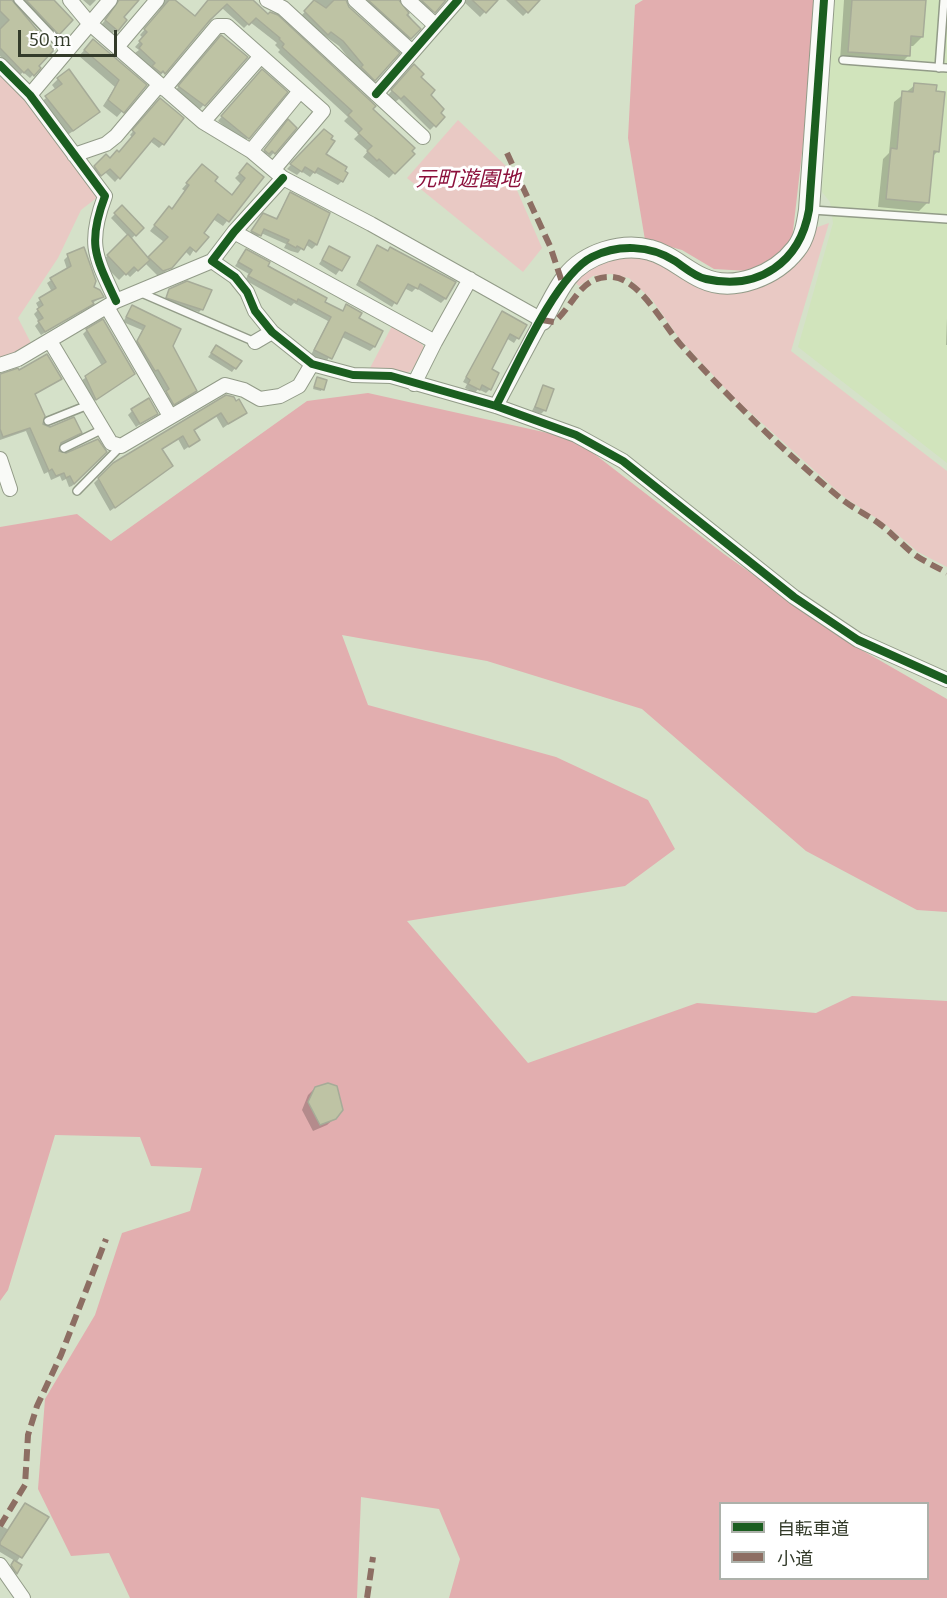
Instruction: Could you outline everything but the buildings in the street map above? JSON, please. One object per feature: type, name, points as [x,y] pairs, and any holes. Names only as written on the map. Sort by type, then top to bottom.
[{"type":"street","points":[[70,0],[90,23],[203,122],[251,151],[279,174],[542,321]]},
{"type":"street","points":[[30,95],[110,0]]},
{"type":"street","points":[[117,47],[157,0]]},
{"type":"street","points":[[267,0],[283,8],[423,137]]},
{"type":"street","points":[[355,0],[412,52]]},
{"type":"street","points":[[408,0],[435,25]]},
{"type":"street","points":[[376,94],[459,0]]},
{"type":"street","points":[[496,406],[568,276],[590,258],[614,248],[648,249],[671,259],[703,279],[730,283],[756,278],[781,265],[798,247],[810,210],[824,0]]},
{"type":"street","points":[[0,364],[18,359],[111,304],[212,261],[279,174],[323,111],[227,26],[217,26],[116,136],[105,144],[74,155]]},
{"type":"street","points":[[203,122],[261,56]]},
{"type":"street","points":[[0,65],[30,95],[105,196],[95,222],[93,247],[111,304],[170,416]]},
{"type":"street","points":[[251,151],[300,91]]},
{"type":"street","points":[[234,232],[435,342]]},
{"type":"street","points":[[212,261],[235,277],[247,292],[255,310],[272,332],[312,364],[353,375],[391,376],[496,406],[576,435],[623,461],[794,597],[858,640],[947,680]]},
{"type":"street","points":[[414,384],[470,279]]},
{"type":"street","points":[[255,342],[272,332]]},
{"type":"street","points":[[50,341],[111,443],[121,447],[225,385],[244,390],[260,399],[280,396],[299,386],[312,364]]},
{"type":"street","points":[[0,459],[10,489]]},
{"type":"street","points":[[0,1565],[23,1598]]},
{"type":"lane","points":[[18,0],[66,51]]},
{"type":"lane","points":[[843,60],[943,68],[944,0]]},
{"type":"lane","points":[[810,210],[947,219]]},
{"type":"lane","points":[[139,292],[255,342]]},
{"type":"lane","points":[[48,421],[88,405]]},
{"type":"lane","points":[[64,448],[103,429]]},
{"type":"lane","points":[[77,491],[121,447]]},
{"type":"shaded area","points":[[643,0],[814,0],[812,65],[792,240],[777,256],[748,271],[714,269],[682,250],[645,240],[628,138],[635,5]]},
{"type":"shaded area","points":[[835,0],[947,0],[947,463],[798,347],[833,223],[830,202],[822,192]]},
{"type":"shaded area","points":[[368,393],[575,439],[724,554],[853,645],[947,699],[947,912],[917,910],[806,851],[642,709],[487,661],[342,635],[368,705],[556,757],[648,800],[675,849],[625,886],[407,921],[528,1063],[697,1003],[816,1013],[852,996],[947,1001],[947,1598],[449,1598],[460,1559],[439,1509],[361,1497],[357,1598],[130,1598],[109,1553],[71,1556],[38,1489],[45,1399],[95,1315],[122,1233],[190,1211],[202,1168],[151,1166],[140,1137],[55,1135],[8,1290],[0,1301],[0,527],[77,514],[111,541],[307,401]]},
{"type":"green space","points":[[0,71],[25,98],[99,196],[81,210],[58,258],[18,318],[32,345],[15,354],[0,358]]},
{"type":"green space","name":"元町遊園地","points":[[458,120],[507,167],[542,248],[523,272],[407,178]]},
{"type":"green space","points":[[829,223],[791,351],[947,471],[947,567],[918,552],[885,524],[844,497],[733,397],[679,338],[653,301],[629,278],[611,274],[593,276],[579,286],[574,281],[595,266],[614,258],[632,255],[650,257],[668,263],[728,290],[812,229]]},
{"type":"green space","points":[[392,326],[422,344],[425,349],[415,368],[404,375],[393,370],[370,368]]},
{"type":"marked path","points":[[507,153],[550,246],[563,285]]},
{"type":"marked path","points":[[542,320],[554,322],[578,293],[592,281],[612,277],[633,286],[651,305],[675,338],[738,405],[818,480],[844,501],[881,525],[915,555],[947,573]]},
{"type":"marked path","points":[[0,1526],[25,1485],[28,1435],[37,1406],[61,1355],[106,1239]]},
{"type":"marked path","points":[[367,1598],[373,1557]]},
{"type":"cycle path","points":[[376,94],[458,0]]},
{"type":"cycle path","points":[[496,406],[525,347],[551,302],[578,267],[592,257],[623,248],[645,249],[675,261],[702,278],[725,282],[743,281],[760,276],[786,258],[797,244],[809,210],[824,0]]},
{"type":"cycle path","points":[[0,65],[30,95],[105,196],[96,226],[96,250],[116,301]]},
{"type":"cycle path","points":[[283,178],[234,232],[212,261],[235,277],[247,292],[255,311],[272,332],[312,364],[353,375],[391,376],[496,406],[576,435],[623,461],[794,597],[858,640],[947,680]]}]
